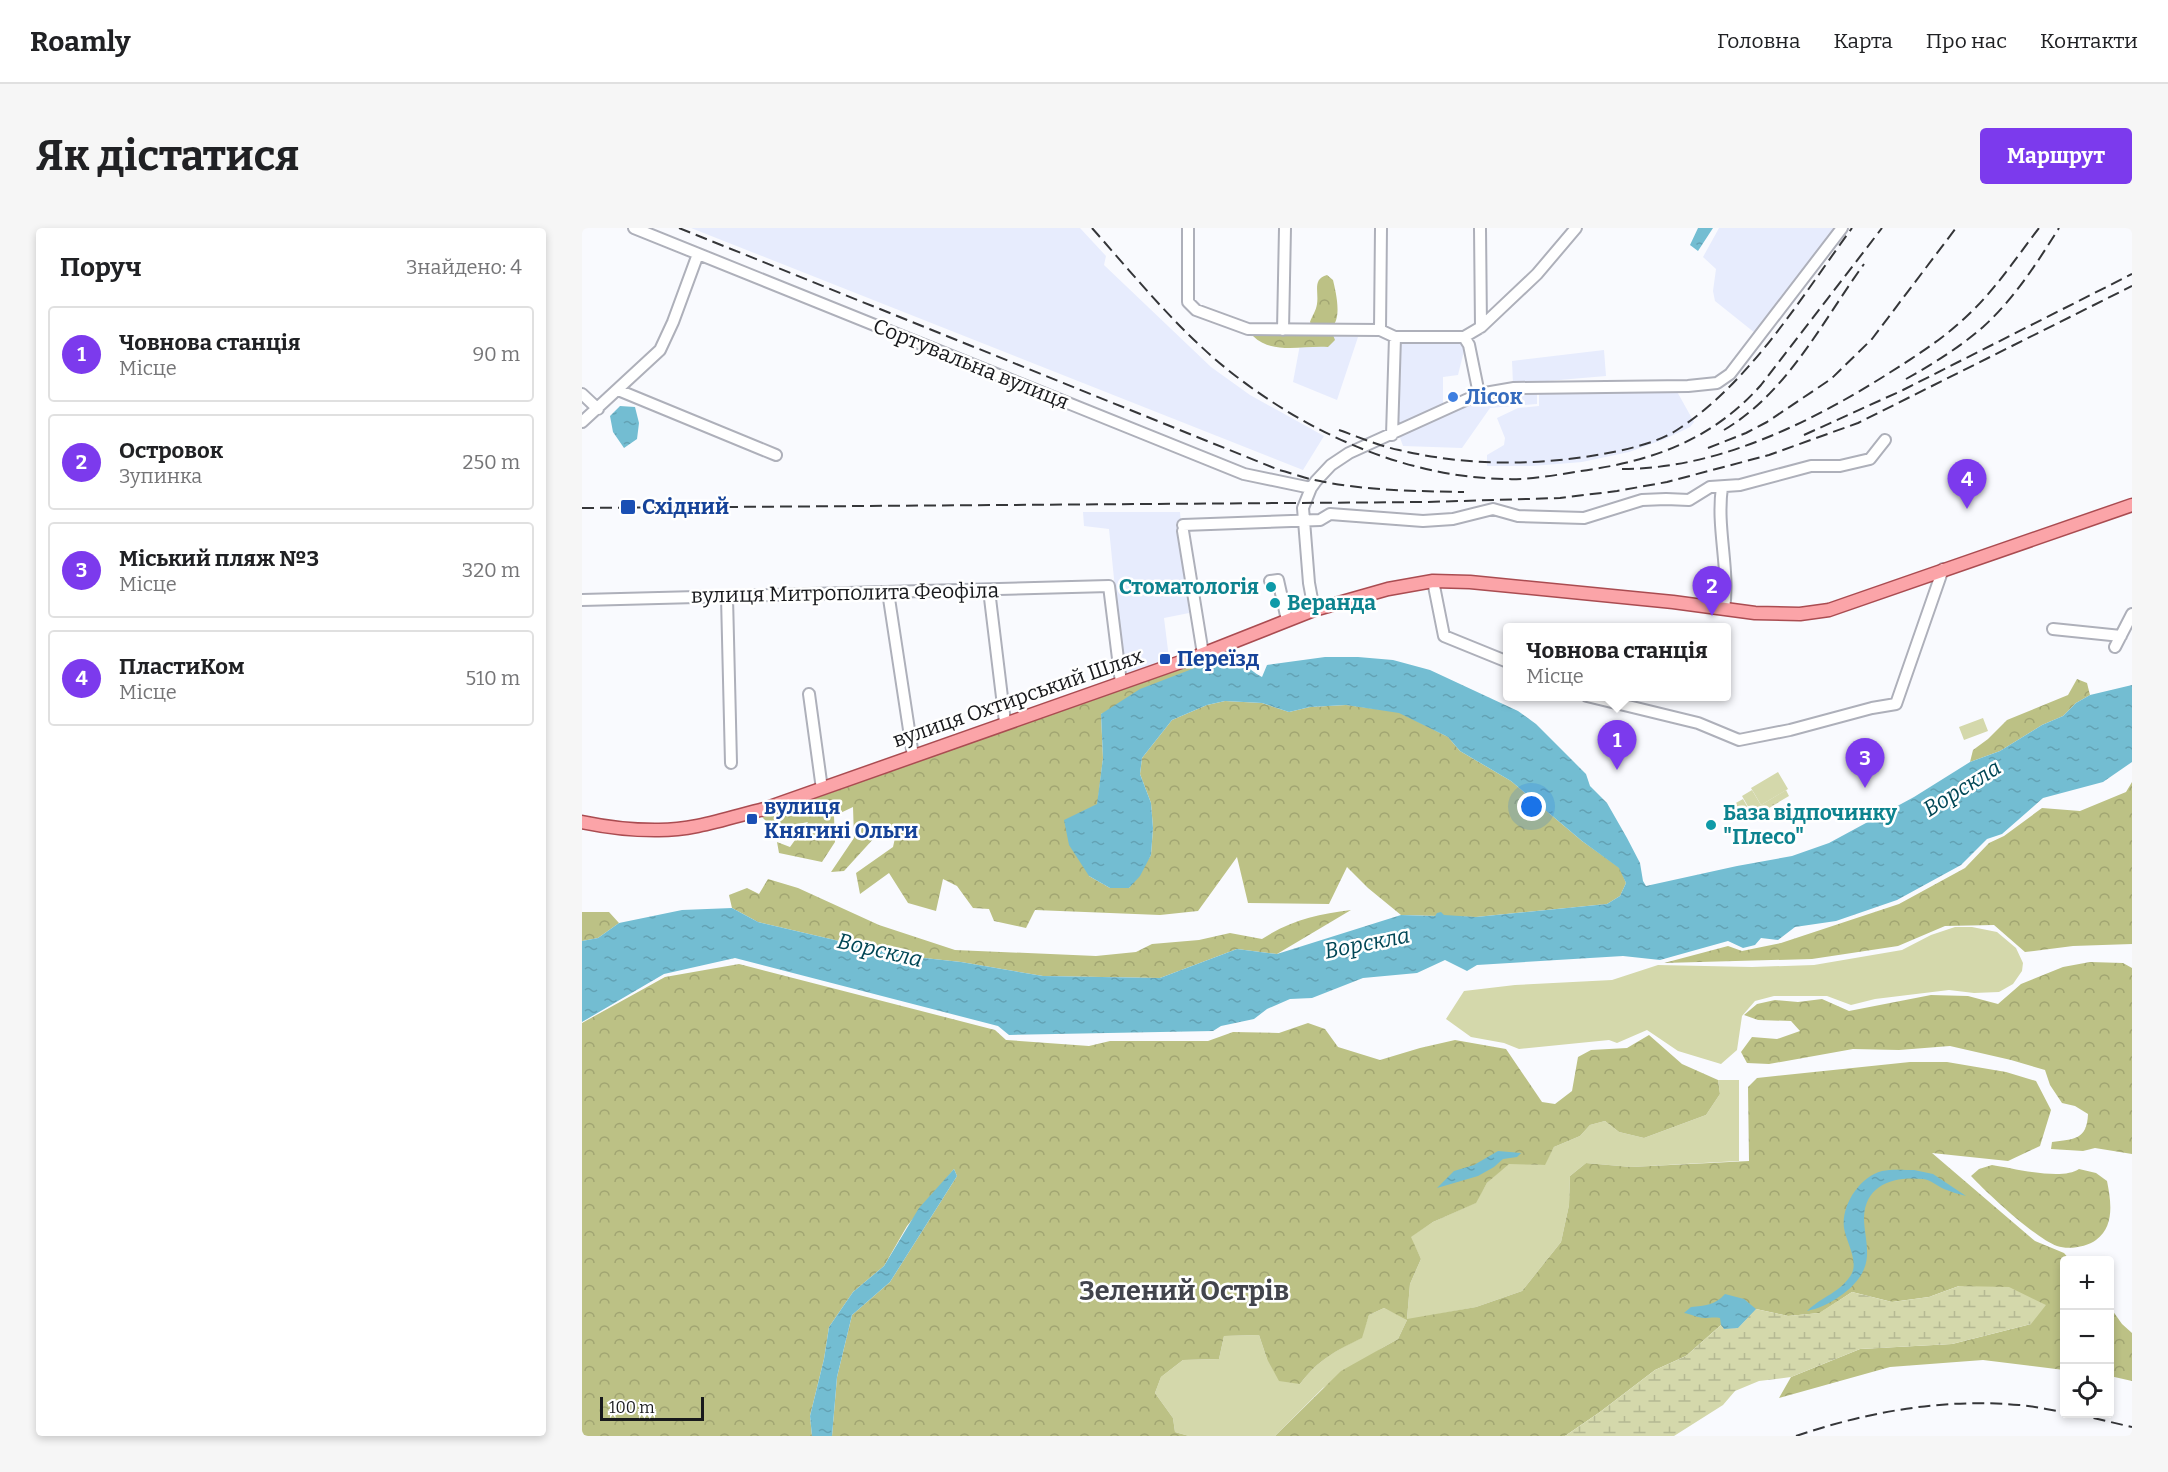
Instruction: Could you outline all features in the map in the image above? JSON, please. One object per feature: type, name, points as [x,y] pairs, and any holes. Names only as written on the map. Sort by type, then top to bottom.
[{"type":"main road","name":"вулиця Охтирський Шлях","points":[[582,822],[617,829],[658,831],[706,825],[764,809],[1203,654],[1314,610],[1388,589],[1433,581],[1470,582],[1755,613],[1800,614],[1829,610],[2132,505]]},
{"type":"street","name":"Сортувальна вулиця","points":[[634,228],[1244,474],[1311,488]]},
{"type":"street","points":[[1188,228],[1188,302],[1196,310],[1248,329],[1380,330],[1395,338],[1464,337],[1481,327],[1537,274],[1570,231]]},
{"type":"street","points":[[1283,330],[1285,228]]},
{"type":"street","points":[[1380,330],[1381,228]]},
{"type":"street","points":[[1480,228],[1481,327]]},
{"type":"street","points":[[1314,610],[1309,583],[1304,508],[1311,488],[1325,470],[1337,461],[1349,453],[1479,394],[1515,388],[1644,387],[1717,383],[1730,374],[1842,228]]},
{"type":"street","points":[[582,422],[660,350],[698,254]]},
{"type":"street","points":[[1464,337],[1469,345],[1479,394]]},
{"type":"street","points":[[1392,435],[1395,338]]},
{"type":"street","points":[[618,390],[776,455]]},
{"type":"street","points":[[582,394],[598,409]]},
{"type":"street","points":[[1203,654],[1183,528],[1320,520],[1330,514],[1423,521],[1453,519],[1493,509],[1518,516],[1584,518],[1641,500],[1689,500],[1710,487],[1740,485],[1811,466],[1840,466],[1870,459],[1885,440]]},
{"type":"street","points":[[1722,487],[1719,506],[1726,594],[1724,609]]},
{"type":"street","points":[[1608,701],[1698,723],[1738,740],[1790,730],[1872,708],[1896,704],[1943,569]]},
{"type":"street","points":[[1269,581],[1278,580],[1287,620]]},
{"type":"street","points":[[1433,581],[1444,636],[1503,660]]},
{"type":"street","name":"вулиця Митрополита Феофіла","points":[[582,600],[1109,586],[1121,682]]},
{"type":"street","points":[[989,590],[1005,722]]},
{"type":"street","points":[[888,592],[913,756]]},
{"type":"street","points":[[727,597],[730,763]]},
{"type":"street","points":[[2115,647],[2132,614]]},
{"type":"street","points":[[2053,629],[2121,636]]},
{"type":"street","points":[[810,694],[822,789]]},
{"type":"shaded area","points":[[691,228],[1080,228],[1106,256],[1104,265],[1211,367],[1250,395],[1324,436],[1303,470]]},
{"type":"shaded area","points":[[1719,228],[1834,228],[1755,333],[1715,301],[1713,291],[1716,269],[1703,257]]},
{"type":"shaded area","points":[[1302,334],[1358,337],[1337,400],[1293,382]]},
{"type":"shaded area","points":[[1459,340],[1465,347],[1458,375],[1443,377],[1443,405],[1401,428],[1395,424],[1400,341]]},
{"type":"shaded area","points":[[1604,350],[1606,376],[1513,384],[1512,361]]},
{"type":"shaded area","points":[[1675,388],[1694,422],[1690,427],[1665,439],[1629,452],[1582,462],[1532,466],[1487,466],[1487,455],[1504,445],[1505,438],[1497,418],[1518,408],[1539,406],[1539,392]]},
{"type":"shaded area","points":[[1512,393],[1537,393],[1537,404],[1490,408],[1462,448],[1403,446],[1399,435],[1481,398]]},
{"type":"shaded area","points":[[1083,512],[1180,512],[1189,613],[1164,618],[1169,658],[1159,659],[1159,663],[1127,674],[1122,658],[1109,529],[1084,526]]},
{"type":"green space","points":[[1327,275],[1333,280],[1336,291],[1337,317],[1332,327],[1310,322],[1316,309],[1319,280]]},
{"type":"green space","points":[[1256,331],[1330,332],[1335,340],[1328,347],[1279,347],[1261,342],[1253,336]]},
{"type":"green space","points":[[1234,649],[1250,671],[1241,659],[1101,714],[1103,758],[1089,876],[1110,888],[1129,888],[1151,855],[1153,828],[1151,803],[1140,774],[1142,758],[1172,720],[1207,705],[1225,701],[1262,703],[1289,712],[1310,707],[1346,705],[1399,712],[1448,737],[1460,751],[1511,781],[1582,841],[1620,868],[1626,883],[1620,896],[1607,904],[1476,917],[1401,915],[1347,867],[1329,904],[1248,903],[1237,857],[1198,911],[1160,915],[1035,910],[1026,928],[994,921],[989,909],[973,908],[957,886],[943,879],[936,911],[908,903],[889,873],[860,894],[856,873],[893,847],[897,829],[886,825],[844,871],[831,872],[854,838],[853,807],[834,816],[835,842],[822,862],[779,853],[777,842],[790,847],[808,822],[774,829],[760,815]]},
{"type":"green space","points":[[2077,679],[2087,683],[2090,695],[2076,703],[2063,716],[2042,725],[2000,751],[1970,762],[1973,750],[2007,720],[2068,695]]},
{"type":"green space","points":[[1983,718],[1988,731],[1964,740],[1959,727]]},
{"type":"green space","points":[[1778,772],[1788,789],[1761,805],[1751,788]]},
{"type":"green space","points":[[2132,782],[2132,944],[2073,946],[2025,952],[1994,925],[1945,926],[1898,946],[1812,959],[1664,963],[1728,946],[1742,951],[1781,943],[1899,904],[1965,868],[1989,843],[2004,836],[2042,808],[2080,811],[2126,792]]},
{"type":"green space","points":[[1752,790],[1761,805],[1786,790],[1789,796],[1754,817],[1742,796]]},
{"type":"green space","points":[[1743,799],[1750,811],[1732,821],[1725,809]]},
{"type":"green space","points":[[768,879],[798,888],[879,925],[955,950],[1096,956],[1136,952],[1152,944],[1199,940],[1230,933],[1262,939],[1305,919],[1351,910],[1277,954],[1237,949],[1160,978],[1043,976],[869,948],[758,922],[732,908],[729,895],[747,888],[759,894]]},
{"type":"green space","points":[[582,912],[609,912],[619,923],[598,938],[582,941]]},
{"type":"green space","points":[[1955,927],[1972,927],[1997,932],[2016,948],[2023,963],[2022,971],[2013,984],[1999,992],[1974,993],[1949,990],[1875,999],[1851,1005],[1827,996],[1774,996],[1755,1001],[1742,1016],[1737,1050],[1721,1064],[1678,1051],[1647,1030],[1617,1043],[1609,1040],[1519,1049],[1504,1043],[1471,1037],[1446,1019],[1464,991],[1515,985],[1612,980],[1658,965],[1752,967],[1814,965],[1902,950],[1931,935]]},
{"type":"green space","points":[[2090,962],[2123,963],[2132,968],[2132,1154],[2095,1148],[2083,1151],[2051,1149],[2052,1142],[2078,1137],[2085,1129],[2088,1114],[2075,1106],[2062,1103],[2050,1085],[2045,1070],[2011,1060],[1950,1046],[1899,1050],[1853,1049],[1769,1064],[1747,1063],[1741,1052],[1752,1037],[1777,1039],[1800,1031],[1791,1021],[1758,1020],[1744,1015],[1757,1004],[1775,1000],[1798,1002],[1822,999],[1849,1011],[1931,995],[1968,996],[1998,1004],[2021,984],[2063,967]]},
{"type":"green space","points":[[739,964],[995,1030],[1006,1040],[1089,1046],[1110,1041],[1208,1041],[1233,1032],[1279,1033],[1308,1023],[1325,1029],[1338,1047],[1380,1060],[1455,1040],[1506,1049],[1542,1102],[1555,1104],[1572,1091],[1578,1057],[1591,1050],[1627,1048],[1649,1035],[1682,1064],[1718,1080],[1720,1094],[1706,1115],[1644,1138],[1619,1132],[1605,1121],[1590,1125],[1580,1136],[1554,1147],[1545,1165],[1509,1164],[1487,1183],[1476,1203],[1433,1222],[1411,1237],[1421,1259],[1410,1284],[1407,1319],[1476,1307],[1522,1291],[1561,1242],[1569,1205],[1570,1176],[1586,1163],[1631,1167],[1749,1161],[1748,1087],[1757,1078],[1910,1062],[1947,1062],[2006,1072],[2036,1081],[2051,1110],[2040,1146],[2008,1161],[1932,1153],[2035,1241],[2067,1256],[2060,1256],[2060,1370],[1983,1360],[1890,1367],[1779,1398],[1791,1377],[1860,1349],[1952,1344],[2031,1324],[1959,1286],[1929,1297],[1892,1302],[1852,1292],[1820,1313],[1788,1316],[1756,1309],[1738,1328],[1724,1329],[1721,1325],[1686,1356],[1655,1370],[1565,1436],[1275,1436],[1341,1371],[1398,1339],[1407,1320],[1384,1308],[1369,1315],[1362,1338],[1328,1357],[1300,1384],[1279,1381],[1267,1359],[1259,1335],[1224,1336],[1219,1359],[1183,1360],[1161,1377],[1155,1393],[1173,1418],[1175,1432],[1189,1436],[832,1436],[837,1377],[852,1315],[890,1282],[957,1176],[954,1169],[907,1226],[884,1266],[853,1292],[829,1327],[810,1416],[812,1436],[582,1436],[582,1023],[665,977]]},
{"type":"green space","points":[[1718,1080],[1739,1080],[1739,1161],[1631,1167],[1586,1163],[1570,1176],[1569,1205],[1561,1242],[1522,1291],[1476,1307],[1407,1320],[1398,1339],[1323,1388],[1275,1436],[1189,1436],[1175,1432],[1173,1418],[1155,1393],[1161,1377],[1183,1360],[1219,1359],[1224,1336],[1259,1335],[1267,1359],[1300,1384],[1328,1357],[1361,1338],[1369,1315],[1384,1308],[1407,1319],[1410,1284],[1421,1259],[1410,1237],[1433,1222],[1475,1203],[1487,1183],[1509,1163],[1544,1165],[1554,1147],[1580,1136],[1590,1125],[1605,1121],[1619,1132],[1644,1138],[1706,1115],[1720,1094]]},
{"type":"green space","points":[[1992,1165],[2049,1174],[2061,1174],[2079,1169],[2096,1173],[2107,1181],[2110,1213],[2106,1228],[2096,1240],[2083,1246],[2072,1248],[2057,1246],[2012,1215],[1971,1176],[1979,1169]]},
{"type":"green space","points":[[1959,1286],[2009,1287],[2046,1305],[2031,1324],[1952,1344],[1860,1349],[1791,1377],[1759,1381],[1735,1391],[1723,1405],[1674,1436],[1565,1436],[1655,1370],[1686,1356],[1721,1325],[1724,1329],[1738,1328],[1756,1309],[1788,1316],[1819,1313],[1852,1292],[1892,1302],[1929,1297]]},
{"type":"green space","points":[[2114,1313],[2132,1333],[2132,1381],[2114,1377]]},
{"type":"water","points":[[1698,228],[1713,228],[1698,251],[1690,245]]},
{"type":"water","points":[[620,406],[635,407],[639,423],[637,439],[624,448],[613,432],[610,416]]},
{"type":"water","name":"Ворскла","points":[[1226,656],[1242,662],[1262,677],[1267,665],[1325,657],[1393,660],[1430,670],[1518,711],[1536,724],[1586,774],[1590,786],[1607,803],[1627,838],[1640,863],[1646,886],[1792,856],[1829,843],[1914,797],[1970,762],[2000,751],[2042,725],[2063,716],[2076,703],[2090,695],[2132,685],[2132,762],[2103,782],[2043,798],[2002,834],[1987,839],[1961,865],[1897,900],[1836,921],[1795,927],[1778,940],[1761,938],[1755,945],[1743,948],[1728,941],[1660,960],[1623,956],[1477,965],[1467,971],[1445,960],[1417,973],[1363,978],[1312,998],[1290,999],[1267,1009],[1254,1019],[1221,1026],[1213,1031],[1009,1035],[998,1026],[735,958],[664,974],[582,1022],[582,941],[598,938],[619,923],[682,910],[732,908],[758,922],[869,948],[1043,976],[1160,978],[1237,949],[1277,954],[1401,915],[1435,916],[1441,912],[1444,915],[1476,917],[1607,904],[1620,896],[1626,883],[1619,868],[1582,841],[1511,781],[1460,751],[1448,737],[1399,713],[1346,705],[1310,707],[1289,712],[1262,703],[1225,701],[1207,705],[1172,720],[1142,758],[1140,774],[1151,803],[1153,828],[1151,855],[1140,876],[1129,888],[1110,888],[1089,876],[1069,845],[1064,820],[1097,804],[1103,758],[1101,714],[1140,689]]},
{"type":"water","points":[[1498,1151],[1521,1153],[1517,1157],[1503,1159],[1478,1176],[1437,1188],[1454,1171],[1474,1165]]},
{"type":"water","points":[[954,1169],[957,1176],[890,1282],[852,1315],[837,1377],[832,1436],[812,1436],[810,1416],[829,1327],[853,1292],[884,1266],[919,1208]]},
{"type":"water","points":[[1914,1170],[1933,1174],[1966,1196],[1923,1179],[1912,1178],[1892,1181],[1875,1190],[1866,1206],[1864,1218],[1867,1257],[1864,1269],[1855,1283],[1840,1296],[1824,1306],[1807,1311],[1843,1285],[1852,1273],[1854,1262],[1845,1233],[1844,1219],[1849,1202],[1859,1186],[1866,1179],[1882,1171]]},
{"type":"water","points":[[1725,1294],[1744,1299],[1756,1309],[1738,1328],[1724,1329],[1720,1318],[1702,1318],[1684,1313],[1691,1307],[1714,1303]]},
{"type":"railway","points":[[679,228],[1279,470],[1315,480],[1356,487],[1464,492]]},
{"type":"railway","points":[[1092,228],[1161,306],[1217,361],[1298,418],[1364,449],[1433,471],[1514,479],[1553,476],[1633,461],[1680,445],[1722,420],[1761,385],[1882,228]]},
{"type":"railway","points":[[1339,430],[1384,446],[1424,455],[1501,462],[1578,458],[1653,442],[1680,428],[1706,408],[1753,362],[1795,309],[1852,228]]},
{"type":"railway","points":[[1708,448],[1767,422],[1831,379],[1872,339],[1956,228]]},
{"type":"railway","points":[[1622,469],[1657,467],[1726,452],[1793,426],[1856,393],[1917,355],[1957,325],[1996,285],[2039,228]]},
{"type":"railway","points":[[1906,379],[1956,348],[1983,327],[2005,305],[2059,228]]},
{"type":"railway","points":[[1724,430],[1747,414],[1785,376],[1864,264]]},
{"type":"railway","points":[[1804,435],[1903,390],[2132,274]]},
{"type":"railway","points":[[582,508],[1427,502],[1560,498],[1617,491],[1667,482],[1769,455],[1858,423],[2132,286]]},
{"type":"railway","points":[[1796,1436],[1850,1420],[1934,1405],[1991,1403],[2060,1411]]},
{"type":"railway","points":[[2093,1418],[2132,1427]]},
{"type":"place","name":"Лісок","points":[[1453,397]]},
{"type":"place","name":"Східний","points":[[628,507]]},
{"type":"place","name":"ПластиКом","points":[[1967,509]]},
{"type":"place","name":"Стоматологія","points":[[1271,587]]},
{"type":"place","name":"Веранда","points":[[1275,603]]},
{"type":"place","name":"Островок","points":[[1712,616]]},
{"type":"place","name":"Переїзд","points":[[1165,659]]},
{"type":"place","name":"Човнова станція","points":[[1617,770]]},
{"type":"place","name":"Міський пляж №3","points":[[1865,788]]},
{"type":"place","name":"вулиця Княгині Ольги","points":[[752,819]]},
{"type":"place","name":"База відпочинку \"Плесо\"","points":[[1711,825]]},
{"type":"district","name":"Зелений Острів","points":[[1184,1291]]}]
